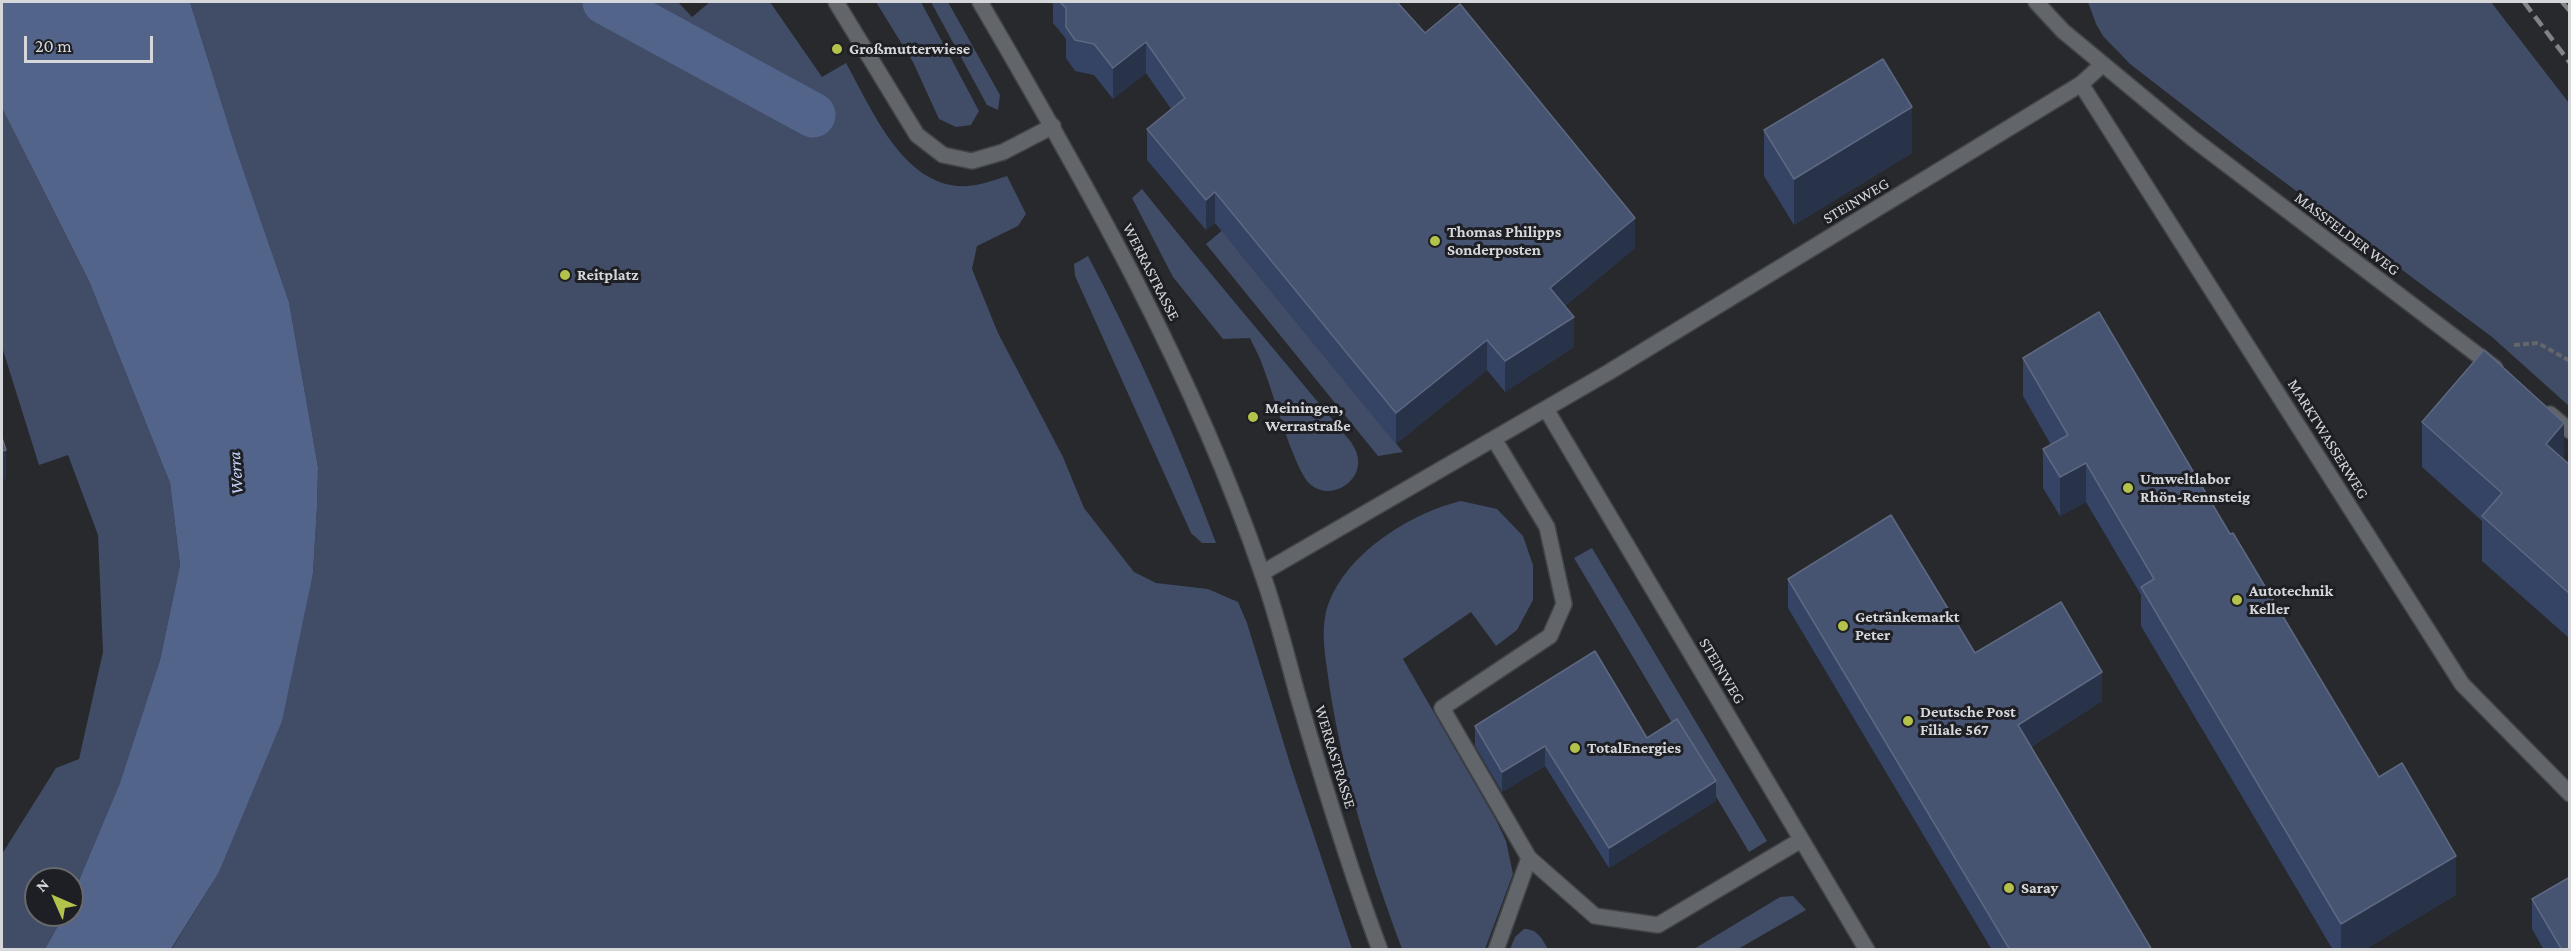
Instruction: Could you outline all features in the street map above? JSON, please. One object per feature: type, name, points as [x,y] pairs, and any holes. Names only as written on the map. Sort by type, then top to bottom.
[{"type":"street","points":[[836,2],[917,135],[943,155],[972,161],[1004,152],[1053,126]]},
{"type":"street","name":"WERRASTRASSE","points":[[981,2],[1053,126],[1155,317],[1215,452],[1262,573],[1343,843],[1380,950]]},
{"type":"street","points":[[2036,2],[2063,31],[2102,65]]},
{"type":"street","name":"STEINWEG","points":[[1262,573],[1546,409],[2081,84],[2102,65]]},
{"type":"street","name":"MASSFELDER WEG","points":[[2102,65],[2201,146],[2471,348],[2507,378]]},
{"type":"street","name":"MARKTWASSERWEG","points":[[2081,84],[2462,684],[2570,794]]},
{"type":"street","points":[[2543,408],[2570,431]]},
{"type":"street","name":"STEINWEG","points":[[1546,409],[1867,950]]},
{"type":"street","points":[[1494,439],[1547,527],[1564,604],[1550,636],[1442,708],[1529,858],[1595,916],[1658,925],[1801,840]]},
{"type":"street","points":[[1496,950],[1529,858]]},
{"type":"path","points":[[2471,348],[2538,343],[2570,362]]},
{"type":"shaded area","points":[[190,2],[678,2],[692,17],[710,2],[770,2],[822,77],[846,63],[868,104],[895,146],[912,164],[930,178],[952,185],[976,185],[1007,176],[1026,214],[1018,226],[977,246],[972,269],[998,333],[1063,457],[1084,508],[1134,572],[1156,583],[1208,589],[1238,602],[1247,623],[1291,767],[1352,949],[171,950],[218,874],[313,573],[318,467],[289,302],[236,149]]},
{"type":"shaded area","points":[[876,2],[921,2],[979,111],[971,125],[956,127],[939,119],[913,62]]},
{"type":"shaded area","points":[[931,2],[948,2],[1000,95],[998,110],[987,105]]},
{"type":"shaded area","points":[[2088,2],[2491,2],[2569,103],[2569,406],[2492,337],[2130,64],[2103,36]]},
{"type":"shaded area","points":[[2,108],[89,281],[170,483],[180,565],[160,660],[121,781],[84,869],[24,867],[24,927],[57,927],[45,949],[2,949],[2,854],[56,768],[79,759],[103,652],[98,535],[68,455],[39,465],[2,347]]},
{"type":"shaded area","points":[[1327,143],[1239,252],[1403,452],[1378,456],[1206,244]]},
{"type":"shaded area","points":[[1142,189],[1351,442],[1357,452],[1358,463],[1356,472],[1345,486],[1337,490],[1319,490],[1304,477],[1291,448],[1262,363],[1250,338],[1223,339],[1173,277],[1132,198]]},
{"type":"shaded area","points":[[1088,256],[1157,397],[1216,543],[1202,543],[1191,533],[1075,276],[1074,264]]},
{"type":"shaded area","points":[[1461,501],[1497,509],[1523,536],[1533,565],[1533,600],[1517,630],[1496,646],[1471,612],[1403,659],[1496,820],[1506,841],[1513,874],[1485,949],[1402,949],[1369,854],[1343,756],[1326,662],[1325,617],[1332,596],[1344,576],[1359,558],[1398,528],[1419,516]]},
{"type":"shaded area","points":[[1592,548],[1767,841],[1749,852],[1574,558]]},
{"type":"shaded area","points":[[1793,896],[1806,910],[1738,949],[1694,949],[1780,897]]},
{"type":"shaded area","points":[[1524,929],[1536,933],[1548,949],[1510,949],[1515,937]]},
{"type":"water","name":"Werra","points":[[2,2],[190,2],[236,149],[289,302],[318,467],[313,573],[282,721],[218,874],[171,949],[45,949],[57,927],[84,927],[84,868],[120,783],[160,660],[180,565],[170,483],[89,281],[2,108]]},
{"type":"building","points":[[1060,2],[1397,2],[1425,33],[1460,4],[1635,218],[1550,288],[1574,317],[1505,361],[1487,340],[1396,413],[1215,192],[1206,200],[1147,129],[1185,98],[1146,42],[1113,68],[1094,44],[1075,40],[1066,27],[1066,8]]},
{"type":"building","points":[[1883,59],[1912,107],[1794,179],[1764,130]]},
{"type":"building","points":[[2099,312],[2230,534],[2233,533],[2379,777],[2402,763],[2456,856],[2341,924],[2141,587],[2154,579],[2086,463],[2060,477],[2043,449],[2068,435],[2023,358]]},
{"type":"building","points":[[2484,350],[2564,423],[2546,444],[2570,465],[2570,594],[2482,516],[2502,493],[2422,422]]},
{"type":"building","points":[[2,438],[6,450],[2,451]]},
{"type":"building","points":[[1891,515],[1975,653],[2061,602],[2102,672],[2018,725],[2152,950],[2010,950],[1788,579]]},
{"type":"building","points":[[1595,651],[1647,738],[1677,719],[1716,781],[1609,848],[1545,746],[1502,772],[1475,726]]},
{"type":"building","points":[[2570,877],[2570,950],[2562,950],[2532,899]]},
{"type":"waterway","points":[[605,2],[813,115]]},
{"type":"railway","points":[[2524,2],[2570,63]]},
{"type":"railway","points":[[2562,2],[2570,11]]},
{"type":"place","name":"Großmutterwiese","points":[[837,49]]},
{"type":"place","name":"Thomas Philipps Sonderposten","points":[[1435,241]]},
{"type":"place","name":"Reitplatz","points":[[565,275]]},
{"type":"place","name":"Meiningen, Werrastraße","points":[[1253,417]]},
{"type":"place","name":"Umweltlabor Rhön-Rennsteig","points":[[2128,488]]},
{"type":"place","name":"Autotechnik Keller","points":[[2237,600]]},
{"type":"place","name":"Getränkemarkt Peter","points":[[1843,626]]},
{"type":"place","name":"Deutsche Post Filiale 567","points":[[1908,721]]},
{"type":"place","name":"TotalEnergies","points":[[1575,748]]},
{"type":"place","name":"Saray","points":[[2009,888]]}]
